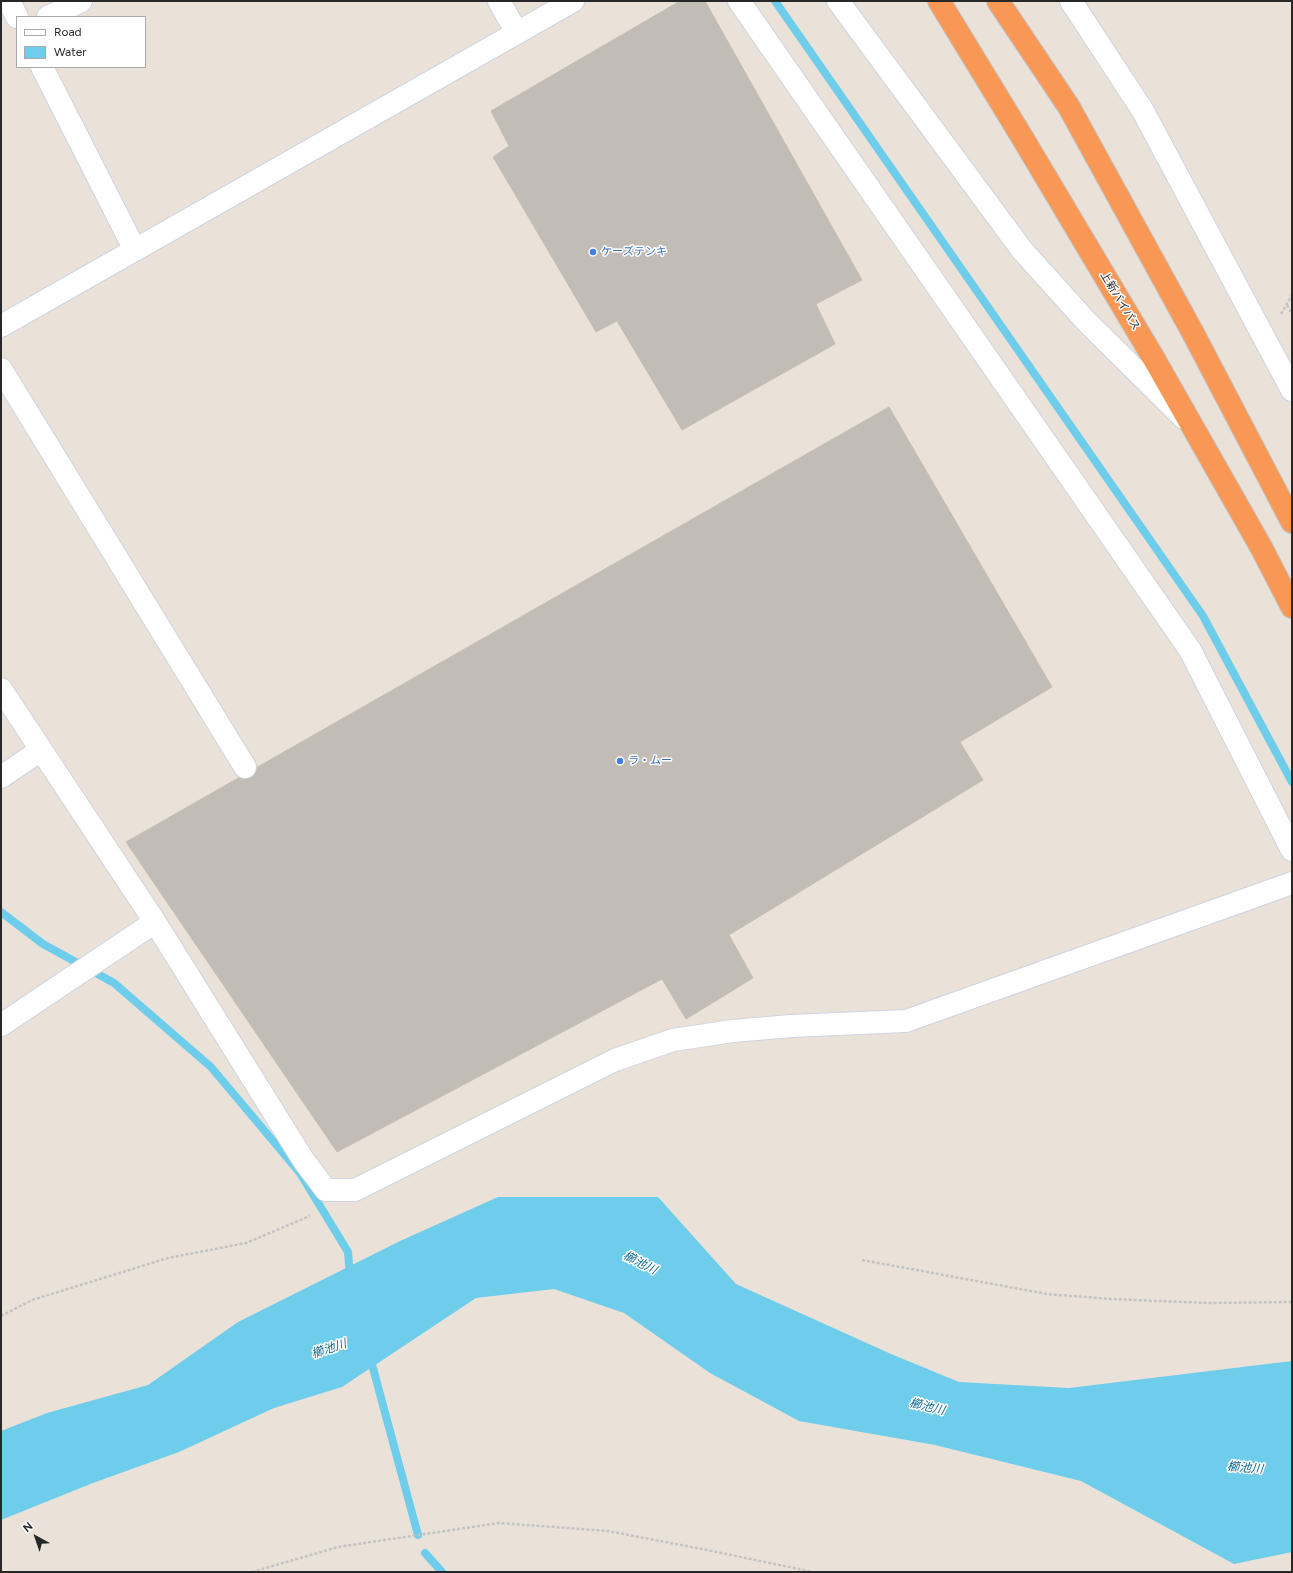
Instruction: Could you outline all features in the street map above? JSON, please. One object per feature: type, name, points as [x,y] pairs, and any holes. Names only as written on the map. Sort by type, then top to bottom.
[{"type":"highway","name":"上新バイパス","points":[[939,1],[1149,350],[1261,547],[1292,607]]},
{"type":"highway","points":[[998,1],[1068,107],[1192,333],[1292,522]]},
{"type":"street","points":[[9,1],[16,16]]},
{"type":"street","points":[[50,16],[81,1]]},
{"type":"street","points":[[499,1],[517,33]]},
{"type":"street","points":[[1,326],[573,1]]},
{"type":"street","points":[[739,1],[1190,650],[1292,850]]},
{"type":"street","points":[[838,1],[1022,250],[1085,320],[1193,426]]},
{"type":"street","points":[[1071,1],[1143,111],[1292,390]]},
{"type":"street","points":[[43,68],[135,250]]},
{"type":"street","points":[[1,369],[245,767]]},
{"type":"street","points":[[1,689],[155,922],[304,1161],[326,1190],[355,1190],[615,1060],[673,1040],[733,1031],[791,1026],[906,1021],[1292,883]]},
{"type":"street","points":[[1,777],[41,750]]},
{"type":"street","points":[[1,1025],[155,922]]},
{"type":"path","points":[[1292,295],[1287,305],[1292,314]]},
{"type":"path","points":[[1,1316],[32,1300],[168,1258],[246,1243],[310,1216]]},
{"type":"path","points":[[862,1260],[1047,1294],[1111,1299],[1206,1303],[1292,1302]]},
{"type":"path","points":[[252,1572],[338,1547],[499,1523],[608,1531],[813,1572]]},
{"type":"water","name":"櫛池川","points":[[498,1197],[658,1197],[736,1284],[891,1354],[959,1382],[1069,1388],[1292,1361],[1292,1552],[1234,1564],[1081,1481],[935,1445],[799,1421],[710,1373],[624,1313],[554,1289],[476,1298],[342,1387],[274,1408],[179,1452],[93,1483],[1,1520],[1,1431],[47,1413],[148,1385],[238,1322],[400,1241]]},
{"type":"building","points":[[680,1],[705,1],[862,280],[816,304],[835,344],[682,430],[617,321],[596,332],[493,157],[509,146],[491,111]]},
{"type":"building","name":"ラ・ムー","points":[[889,407],[1052,687],[960,742],[983,780],[729,935],[753,978],[686,1019],[662,979],[337,1152],[126,842]]},
{"type":"waterway","points":[[775,1],[1203,616],[1292,782]]},
{"type":"waterway","points":[[1,912],[43,944],[114,983],[211,1067],[300,1173],[348,1252],[350,1276]]},
{"type":"waterway","points":[[370,1357],[418,1535]]},
{"type":"waterway","points":[[425,1553],[442,1572]]},
{"type":"place","name":"ケーズテンキ","points":[[593,252]]},
{"type":"place","name":"ラ・ムー","points":[[620,761]]}]
